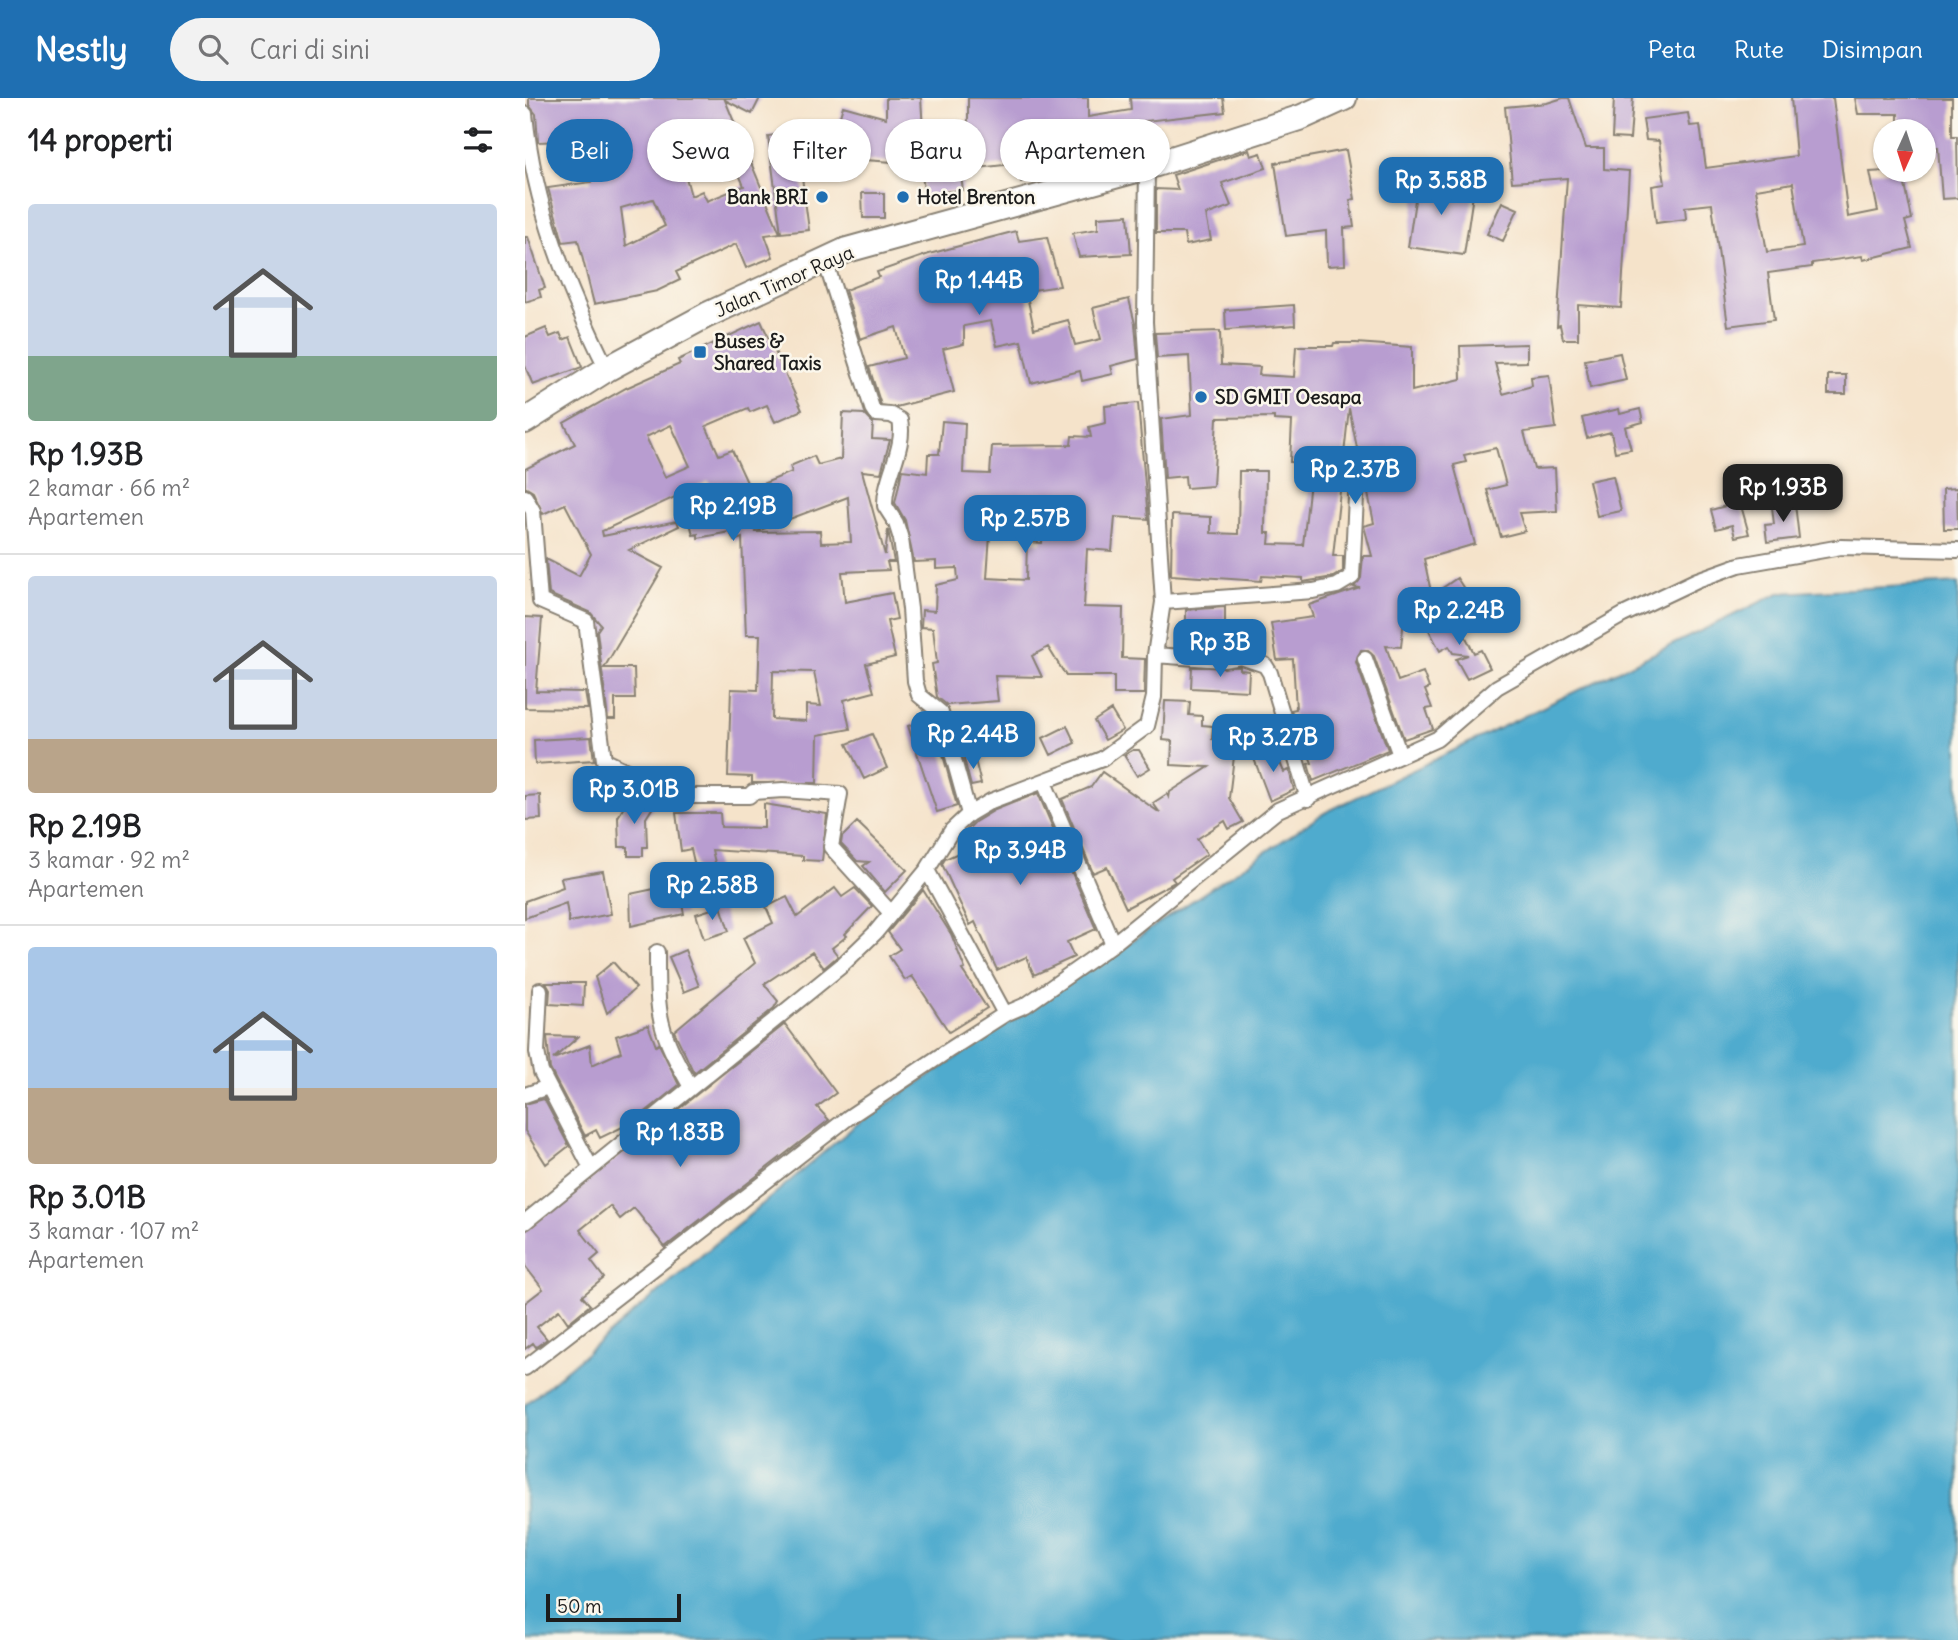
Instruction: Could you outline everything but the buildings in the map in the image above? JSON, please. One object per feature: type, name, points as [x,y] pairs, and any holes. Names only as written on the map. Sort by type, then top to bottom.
[{"type":"highway","name":"Jalan Timor Raya","points":[[1170,158],[1301,107],[1344,98]]},
{"type":"highway","name":"Jalan Timor Raya","points":[[525,421],[607,369],[707,315],[847,250],[1093,182]]},
{"type":"street","points":[[525,114],[546,228],[576,306],[607,369]]},
{"type":"street","points":[[525,1222],[590,1166],[841,967],[927,870],[952,830],[969,814],[991,801],[1115,752],[1147,726],[1154,697],[1155,655],[1163,602],[1145,322],[1147,182]]},
{"type":"street","points":[[825,260],[872,408],[876,414],[891,415],[900,420],[901,436],[887,486],[885,506],[896,523],[901,540],[910,609],[915,681],[919,695],[941,713],[969,814]]},
{"type":"street","points":[[1163,602],[1313,591],[1337,586],[1352,577],[1358,457]]},
{"type":"street","points":[[525,497],[533,511],[540,601],[586,621],[604,760],[678,796],[749,796],[753,792],[783,790],[840,794],[831,848],[891,913]]},
{"type":"street","points":[[525,1368],[849,1117],[1005,1014],[1026,1005],[1113,944],[1228,854],[1261,822],[1278,810],[1308,799],[1437,739],[1475,703],[1537,664],[1623,615],[1708,576],[1739,565],[1841,547],[1958,550]]},
{"type":"street","points":[[1155,655],[1223,660],[1241,657],[1265,665],[1270,673],[1308,799]]},
{"type":"street","points":[[1365,659],[1400,755]]},
{"type":"street","points":[[1044,782],[1113,944]]},
{"type":"street","points":[[927,870],[1005,1014]]},
{"type":"street","points":[[657,952],[657,1009],[661,1031],[691,1087]]},
{"type":"street","points":[[540,990],[537,1052],[548,1087],[590,1166]]},
{"type":"street","points":[[525,1095],[548,1087]]},
{"type":"water","points":[[1958,583],[1958,1640],[525,1640],[525,1405],[857,1124],[1324,813],[1779,593]]},
{"type":"place","name":"Bank BRI","points":[[822,197]]},
{"type":"place","name":"Hotel Brenton","points":[[903,197]]},
{"type":"place","name":"Buses & Shared Taxis","points":[[700,352]]},
{"type":"place","name":"SD GMIT Oesapa","points":[[1201,397]]}]
